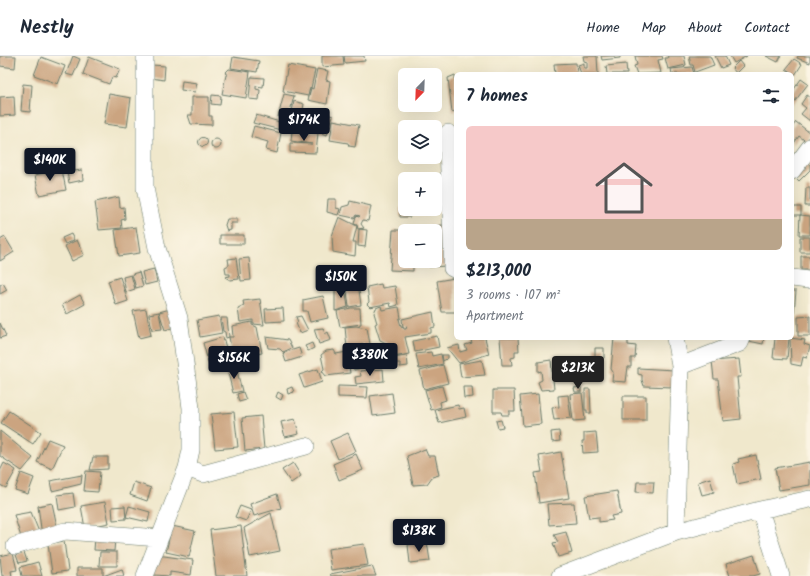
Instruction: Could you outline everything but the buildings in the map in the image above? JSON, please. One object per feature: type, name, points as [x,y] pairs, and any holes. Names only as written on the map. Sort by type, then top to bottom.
[{"type":"street","points":[[145,56],[145,188],[157,248],[179,318],[191,408],[191,450],[187,468],[145,576]]},
{"type":"street","points":[[448,133],[448,173],[453,236],[452,268],[454,269]]},
{"type":"street","points":[[794,169],[810,147]]},
{"type":"street","points":[[675,340],[680,366],[676,532]]},
{"type":"street","points":[[680,366],[740,343],[741,340]]},
{"type":"street","points":[[187,468],[203,474],[306,446]]},
{"type":"street","points":[[560,576],[676,532],[760,510],[810,499]]},
{"type":"street","points":[[760,510],[781,576]]},
{"type":"street","points":[[15,546],[65,531],[159,538]]}]
